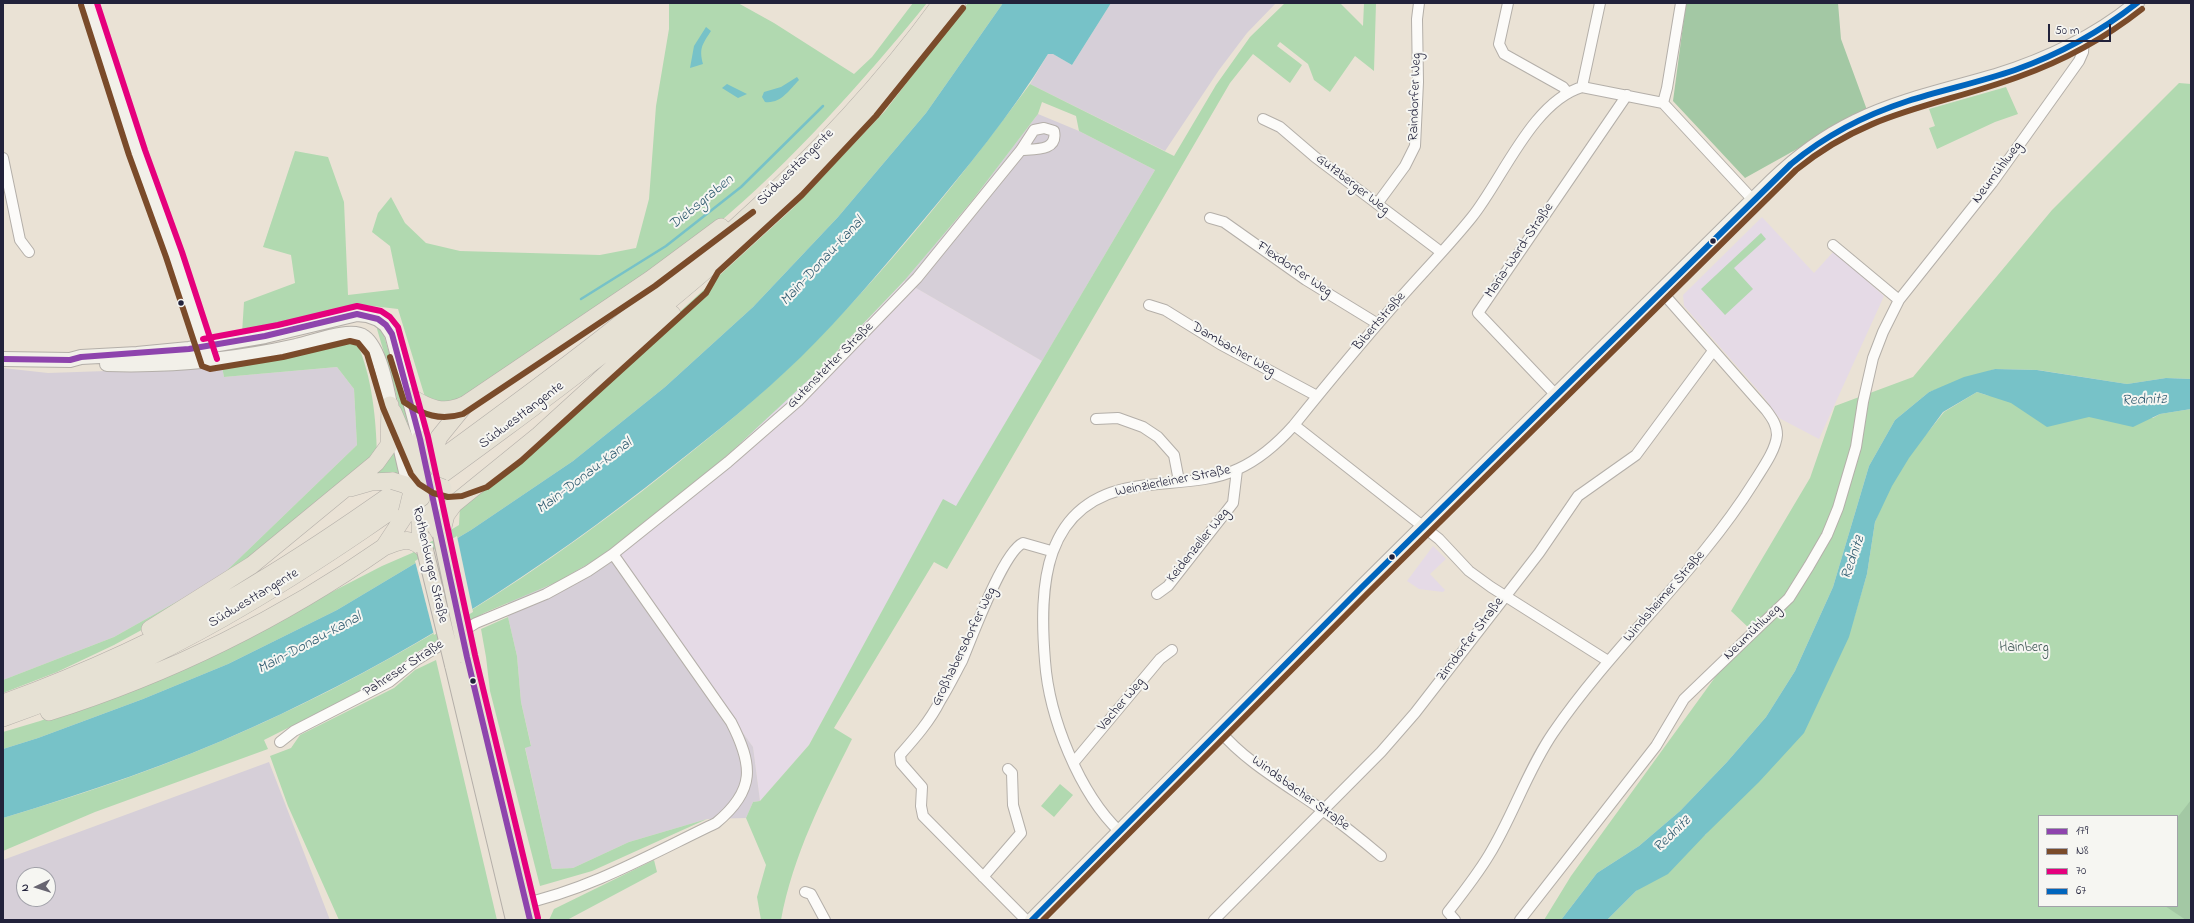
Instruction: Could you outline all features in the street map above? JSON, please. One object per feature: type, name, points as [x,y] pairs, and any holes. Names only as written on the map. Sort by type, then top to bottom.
[{"type":"highway","name":"Südwesttangente","points":[[3,703],[61,682],[125,653],[196,618],[260,581],[354,520],[499,416],[617,326],[702,257],[781,184],[861,101],[941,3]]},
{"type":"highway","name":"Südwesttangente","points":[[3,718],[82,688],[148,658],[222,619],[302,571],[392,510],[536,406],[633,332],[712,267],[768,217],[844,140],[889,89],[957,3]]},
{"type":"highway","points":[[409,396],[422,405],[439,411],[456,408],[466,404],[651,279],[740,211],[781,184]]},
{"type":"highway","points":[[441,535],[449,510],[540,434],[642,342],[700,287],[712,267]]},
{"type":"highway","points":[[61,682],[224,584],[282,542],[346,490],[376,463],[387,450],[390,440],[390,404]]},
{"type":"highway","points":[[390,404],[420,483],[430,519],[441,535]]},
{"type":"highway","points":[[384,547],[420,483],[439,437],[466,404]]},
{"type":"highway","points":[[3,726],[97,696],[201,654],[279,613],[384,547],[404,540],[422,543],[420,439]]},
{"type":"highway","points":[[346,490],[371,482],[420,483],[461,488],[484,480]]},
{"type":"main road","points":[[88,3],[137,153],[174,254],[209,361]]},
{"type":"main road","points":[[1032,920],[1423,526],[1784,169],[1808,150],[1856,121],[1922,96],[2019,68],[2084,39],[2137,3]]},
{"type":"main road","points":[[3,359],[70,360],[81,357],[137,354],[204,347],[280,333],[350,316],[367,315],[382,321],[391,331],[420,439]]},
{"type":"main road","points":[[70,360],[81,364],[150,366],[209,361],[282,349],[357,333],[365,338],[374,350],[390,404]]},
{"type":"main road","name":"Rothenburger Straße","points":[[441,535],[467,657],[517,910]]},
{"type":"main road","name":"Rothenburger Straße","points":[[422,543],[517,910],[530,920]]},
{"type":"street","name":"Raindorfer Weg","points":[[1377,204],[1405,166],[1415,146],[1418,82],[1417,20],[1419,3]]},
{"type":"street","points":[[1508,3],[1499,44],[1501,50],[1509,58],[1563,86],[1567,92]]},
{"type":"street","points":[[1582,87],[1600,3]]},
{"type":"street","points":[[1681,3],[1667,88],[1663,103],[1753,200]]},
{"type":"street","name":"Neumühlweg","points":[[1520,920],[1656,746],[1684,699],[1789,598],[1827,535],[1838,508],[1856,447],[1863,402],[1873,358],[1883,332],[1899,300],[2011,158],[2079,61],[2083,52],[2084,39]]},
{"type":"street","name":"Bibertstraße","points":[[1294,425],[1378,324],[1473,216],[1522,139],[1536,122],[1567,92],[1582,87],[1663,103]]},
{"type":"street","name":"Maria-Ward-Straße","points":[[1556,395],[1478,313],[1627,95]]},
{"type":"street","name":"Gutzberger Weg","points":[[1263,119],[1280,127],[1377,204],[1442,252]]},
{"type":"street","name":"Gutenstetter Straße","points":[[613,554],[728,462],[798,401],[917,278],[1021,150]]},
{"type":"street","points":[[3,158],[5,182],[20,240],[29,252]]},
{"type":"street","name":"Flexdorfer Weg","points":[[1210,218],[1224,222],[1306,280],[1378,324]]},
{"type":"street","points":[[1833,245],[1899,300]]},
{"type":"street","name":"Windsheimer Straße","points":[[1455,920],[1448,912],[1489,855],[1536,762],[1552,735],[1608,661],[1670,594],[1714,539],[1743,500],[1762,470],[1777,435],[1775,422],[1661,291]]},
{"type":"street","name":"Dambacher Weg","points":[[1149,305],[1165,310],[1220,344],[1317,396]]},
{"type":"street","name":"Zirndorfer Straße","points":[[1214,920],[1381,752],[1415,713],[1504,596],[1539,553],[1578,496],[1636,456],[1713,351]]},
{"type":"street","points":[[1096,419],[1122,419],[1143,427],[1158,437],[1174,455],[1179,481]]},
{"type":"street","points":[[1294,425],[1439,539],[1470,571],[1504,596],[1608,661]]},
{"type":"street","name":"Weinzierleiner Straße","points":[[1120,832],[1098,804],[1085,784],[1062,736],[1053,705],[1045,666],[1042,620],[1044,590],[1051,551],[1073,517],[1101,498],[1132,487],[1210,478],[1237,470],[1270,449],[1294,425]]},
{"type":"street","name":"Keidenzeller Weg","points":[[1157,594],[1168,586],[1233,503],[1237,470]]},
{"type":"street","name":"Großhabersdorfer Weg","points":[[1026,920],[923,816],[921,806],[922,786],[901,763],[900,755],[920,733],[940,703],[961,663],[1000,574],[1017,546],[1023,543],[1051,551]]},
{"type":"street","points":[[517,910],[592,881],[716,823],[731,810],[740,798],[747,781],[743,745],[731,722],[613,554]]},
{"type":"street","name":"Pahreser Straße","points":[[280,742],[294,731],[389,682],[415,661],[476,623],[546,594],[613,554]]},
{"type":"street","name":"Vacher Weg","points":[[1074,762],[1160,659],[1172,650]]},
{"type":"street","name":"Windsbacher Straße","points":[[1220,731],[1233,745],[1277,779],[1324,811],[1381,856]]},
{"type":"street","points":[[983,877],[1021,833],[1013,805],[1012,773],[1008,769]]},
{"type":"street","points":[[805,892],[811,894],[825,920]]},
{"type":"shaded area","points":[[1111,3],[1276,3],[1247,33],[1219,70],[1165,151],[1030,84],[1048,54],[1053,54],[1072,65]]},
{"type":"shaded area","points":[[1038,114],[1079,131],[1155,170],[1042,361],[904,281],[971,202]]},
{"type":"shaded area","points":[[1762,217],[1814,273],[1834,251],[1884,296],[1819,439],[1779,418],[1763,396],[1684,306],[1683,295]]},
{"type":"shaded area","points":[[904,281],[1042,361],[956,507],[943,500],[809,745],[760,801],[753,747],[611,549],[691,486],[819,370]]},
{"type":"shaded area","points":[[222,367],[224,377],[337,367],[354,389],[357,445],[219,578],[114,637],[3,680],[3,368],[48,373]]},
{"type":"shaded area","points":[[1433,546],[1446,559],[1430,574],[1445,590],[1443,592],[1419,589],[1407,581]]},
{"type":"shaded area","points":[[611,549],[753,747],[760,801],[753,802],[746,818],[707,819],[629,842],[573,868],[552,869],[525,747],[531,745],[521,702],[517,656],[508,617],[508,602],[557,582]]},
{"type":"shaded area","points":[[269,762],[330,920],[3,920],[3,860]]},
{"type":"green space","points":[[669,3],[738,3],[774,23],[854,74],[872,57],[913,3],[927,3],[877,63],[799,148],[714,227],[465,397],[443,403],[425,397],[398,309],[364,305],[242,333],[244,302],[295,283],[291,255],[263,247],[295,151],[328,157],[344,202],[348,295],[399,289],[390,246],[372,232],[378,213],[391,197],[405,223],[426,243],[460,251],[600,255],[636,248],[649,199],[656,106],[669,29]]},
{"type":"green space","points":[[968,3],[1003,3],[926,113],[838,217],[753,307],[665,387],[573,461],[471,530],[337,610],[228,664],[143,699],[38,738],[3,749],[3,732],[40,721],[177,672],[382,566],[412,553],[459,525],[460,506],[674,317],[792,209],[885,111]]},
{"type":"green space","points":[[1285,3],[1340,3],[1363,26],[1364,3],[1376,3],[1374,71],[1355,56],[1330,92],[1314,80],[1308,64],[1280,42],[1277,46],[1302,65],[1290,83],[1253,54],[1230,83],[947,569],[934,562],[834,728],[852,739],[830,783],[801,849],[786,896],[781,920],[761,920],[757,897],[766,865],[746,818],[753,802],[760,801],[809,745],[943,499],[956,506],[1155,170],[1079,131],[1076,116],[1042,102],[1038,114],[971,202],[904,281],[819,370],[732,451],[691,486],[605,554],[557,582],[484,613],[412,655],[381,681],[264,740],[268,749],[95,812],[3,851],[3,818],[83,793],[162,765],[297,707],[363,673],[427,637],[551,558],[611,515],[703,443],[801,356],[892,259],[949,190],[1030,84],[1174,156],[1216,85],[1250,37]]},
{"type":"green space","points":[[1686,3],[1838,3],[1841,39],[1867,110],[1745,178],[1673,101]]},
{"type":"green space","points":[[2179,83],[2191,84],[2191,379],[2166,378],[2127,384],[2038,370],[1995,369],[1929,392],[1895,420],[1869,466],[1833,587],[1795,671],[1766,717],[1727,762],[1680,811],[1639,846],[1597,873],[1561,920],[1544,920],[1571,876],[1750,629],[1731,611],[1810,478],[1835,406],[1913,377],[2052,210]]},
{"type":"green space","points":[[2006,87],[2018,114],[1995,122],[1937,149],[1929,128],[1935,126],[1929,109]]},
{"type":"green space","points":[[1761,233],[1766,239],[1734,268],[1753,289],[1725,315],[1701,289]]},
{"type":"green space","points":[[378,326],[383,332],[400,389],[412,448],[410,448],[377,329]]},
{"type":"green space","points":[[350,341],[357,343],[370,383],[376,426],[377,454],[230,579],[182,608],[114,645],[57,672],[3,693],[3,680],[114,637],[219,578],[357,445],[354,389],[337,367],[224,377],[222,367],[265,361]]},
{"type":"green space","name":"Hainberg","points":[[1977,392],[1986,395],[2153,418],[2160,414],[2191,409],[2191,920],[1607,920],[1636,891],[1706,834],[1854,618],[1867,574],[1875,522],[1899,460],[1928,432],[1944,412]]},
{"type":"green space","points":[[392,444],[403,478],[369,477]]},
{"type":"green space","points":[[508,617],[517,656],[521,702],[531,746],[525,748],[552,869],[573,868],[629,842],[707,819],[592,871],[540,886],[490,691],[481,629]]},
{"type":"green space","points":[[436,660],[497,920],[339,920],[288,806],[270,756],[291,748],[300,735],[394,688],[415,670]]},
{"type":"green space","points":[[1060,784],[1073,795],[1054,817],[1041,806]]},
{"type":"green space","points":[[2191,800],[2191,920],[2186,920],[2166,907],[2178,907],[2178,817]]},
{"type":"green space","points":[[654,860],[657,872],[567,920],[549,920],[554,909]]},
{"type":"water","name":"Main-Donau-Kanal","points":[[1003,3],[1111,3],[1072,65],[1053,54],[1048,54],[1019,99],[971,162],[862,292],[801,357],[720,429],[620,507],[520,578],[469,611],[363,673],[253,727],[192,753],[98,788],[3,818],[3,749],[38,738],[143,699],[228,664],[337,610],[471,530],[573,461],[665,387],[753,307],[838,217],[926,113]]},
{"type":"water","points":[[706,27],[711,31],[701,50],[703,64],[690,68],[694,46]]},
{"type":"water","points":[[797,77],[799,80],[784,96],[776,101],[765,102],[762,97],[764,92],[781,87]]},
{"type":"water","points":[[727,84],[747,94],[738,98],[722,88]]},
{"type":"water","name":"Rednitz","points":[[1995,369],[2037,370],[2127,384],[2166,378],[2191,379],[2191,409],[2160,414],[2133,427],[2089,417],[2047,427],[2011,403],[1977,392],[1943,412],[1909,458],[1892,486],[1875,522],[1867,574],[1849,637],[1804,733],[1759,782],[1668,874],[1636,891],[1607,920],[1561,920],[1597,873],[1639,846],[1680,811],[1727,762],[1766,717],[1795,671],[1833,587],[1869,466],[1895,420],[1929,392],[1964,377]]},
{"type":"pier","points":[[457,536],[473,612],[434,635],[415,561]]},
{"type":"waterway","name":"Diebsgraben","points":[[581,299],[666,246],[741,187],[823,106]]},
{"type":"transit line","name":"70","points":[[97,3],[145,150],[182,252],[217,359]]},
{"type":"transit line","name":"67","points":[[1032,920],[1361,588],[1791,164],[1818,144],[1861,119],[1908,101],[2015,70],[2048,57],[2094,33],[2137,3]]},
{"type":"transit line","name":"N8","points":[[81,5],[129,155],[166,257],[202,366],[210,369],[283,357],[350,341],[358,343],[367,354],[383,408],[411,474],[419,484],[433,493],[448,497],[462,496],[487,487],[521,461],[706,293],[718,272],[802,195],[876,116],[963,8]]},
{"type":"transit line","name":"N8","points":[[1043,920],[1367,594],[1796,170],[1823,150],[1849,135],[1876,123],[1930,104],[2018,77],[2051,64],[2083,48],[2113,30],[2142,9]]},
{"type":"transit line","name":"N8","points":[[390,357],[404,402],[432,416],[447,417],[463,414],[655,286],[753,212]]},
{"type":"transit line","name":"70","points":[[203,339],[278,325],[357,306],[381,311],[390,317],[398,327],[428,437],[475,655],[538,918]]},
{"type":"transit line","name":"179","points":[[3,359],[70,360],[81,357],[189,349],[265,336],[357,314],[378,319],[386,325],[392,334],[420,439],[467,657],[530,920]]}]
